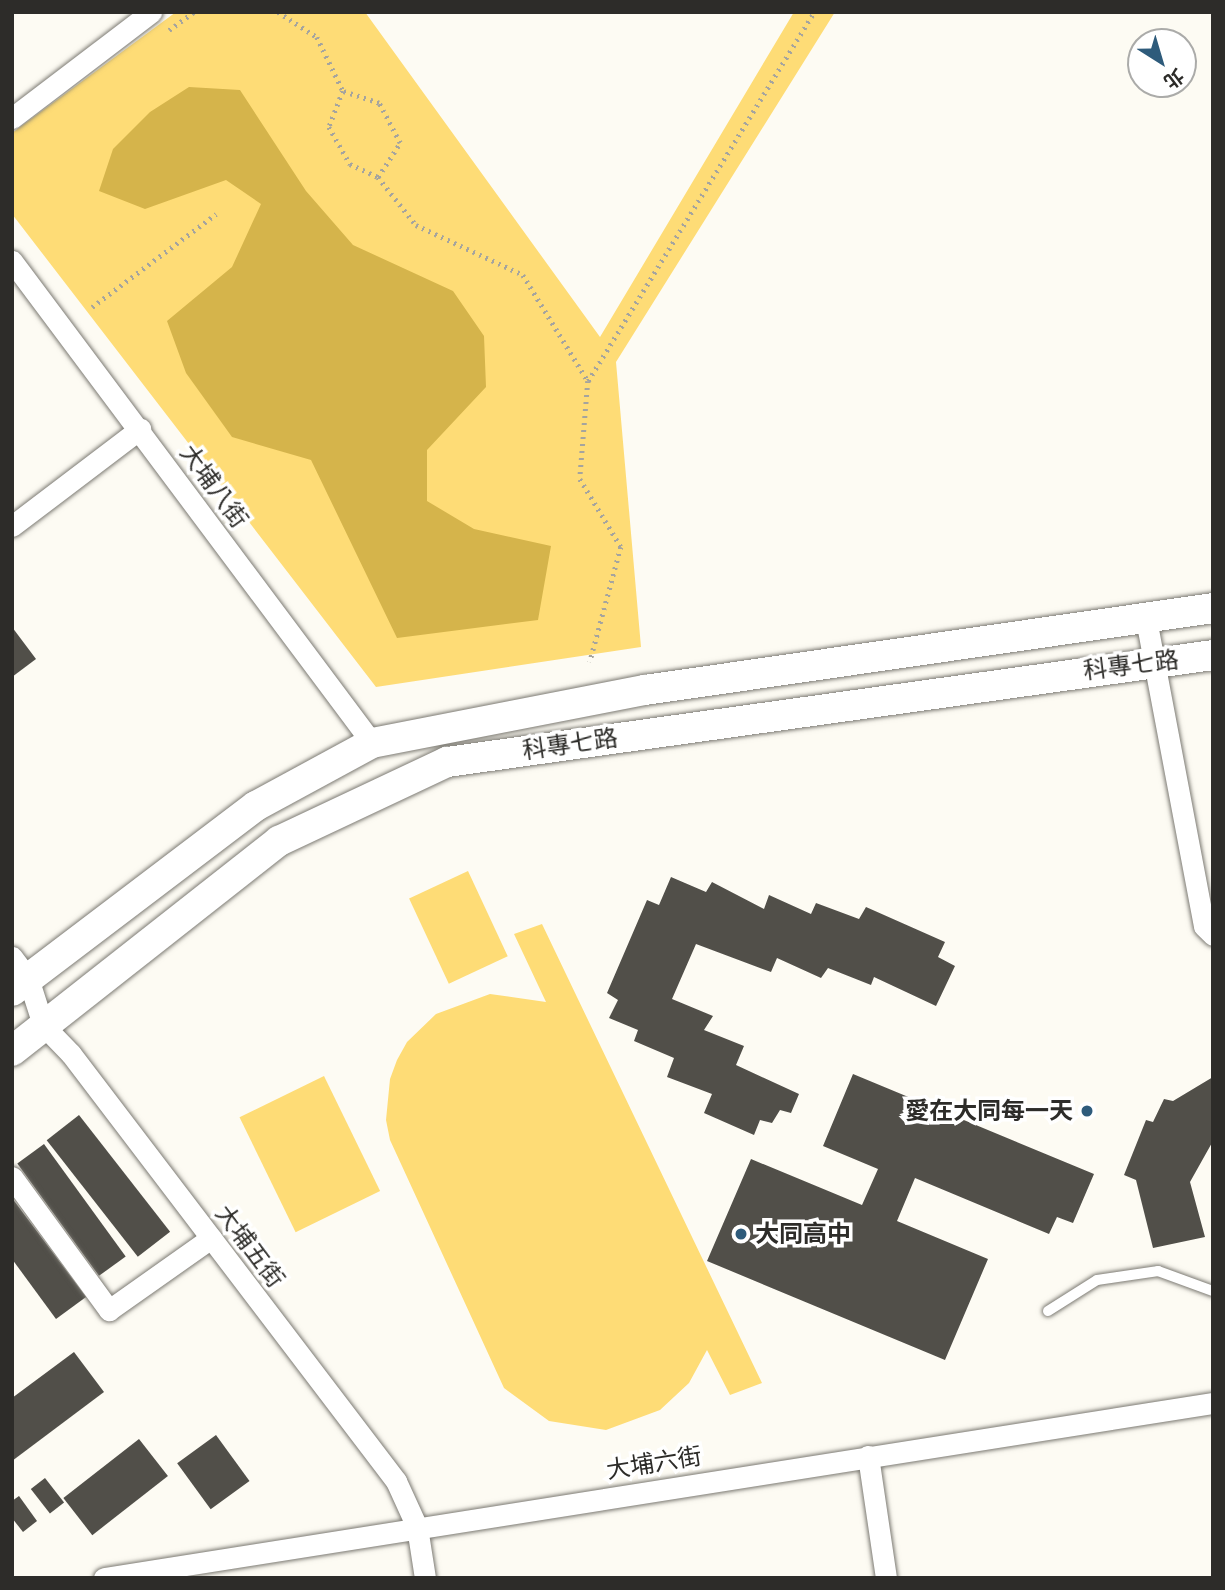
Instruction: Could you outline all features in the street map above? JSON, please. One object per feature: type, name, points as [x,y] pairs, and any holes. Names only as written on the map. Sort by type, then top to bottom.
[{"type":"street","points":[[12,118],[151,12]]},
{"type":"street","name":"大埔八街","points":[[12,261],[372,743]]},
{"type":"street","points":[[12,526],[139,429]]},
{"type":"street","name":"科專七路","points":[[18,975],[256,806],[372,743],[645,690],[1213,608]]},
{"type":"street","points":[[1146,619],[1204,926],[1213,935]]},
{"type":"street","name":"科專七路","points":[[12,1051],[279,841],[447,762],[1213,655]]},
{"type":"street","name":"大埔五街","points":[[18,975],[43,1025],[71,1054],[396,1481],[417,1527],[425,1578]]},
{"type":"street","points":[[12,1177],[109,1310],[211,1238]]},
{"type":"street","name":"大埔六街","points":[[104,1578],[1213,1403]]},
{"type":"street","points":[[868,1456],[886,1578]]},
{"type":"lane","points":[[1048,1311],[1097,1280],[1158,1271],[1213,1291]]},
{"type":"path","points":[[278,12],[317,37],[343,91],[379,103],[400,143],[378,177]]},
{"type":"path","points":[[590,662],[621,547],[580,479],[588,381],[814,12]]},
{"type":"path","points":[[343,91],[329,127],[350,164],[378,177],[416,225],[523,275],[588,381]]},
{"type":"path","points":[[92,307],[216,214]]},
{"type":"shaded area","points":[[176,12],[365,12],[600,337],[794,12],[835,12],[616,362],[641,647],[376,687],[12,214],[12,133]]},
{"type":"shaded area","points":[[189,87],[240,90],[306,191],[353,245],[453,291],[484,336],[486,387],[427,450],[427,501],[474,529],[551,546],[538,620],[397,638],[311,460],[232,437],[186,373],[167,321],[232,267],[261,204],[226,180],[145,209],[99,191],[113,149],[150,112]]},
{"type":"shaded area","points":[[468,871],[508,956],[449,984],[409,898]]},
{"type":"shaded area","points":[[542,924],[762,1383],[730,1395],[707,1350],[689,1383],[660,1410],[606,1430],[549,1421],[504,1388],[390,1140],[386,1120],[390,1079],[397,1060],[407,1042],[436,1014],[490,994],[546,1002],[514,934]]},
{"type":"shaded area","points":[[324,1076],[380,1191],[296,1232],[240,1117]]},
{"type":"building","points":[[12,627],[36,659],[12,677]]},
{"type":"building","points":[[671,877],[706,892],[712,882],[764,909],[769,895],[811,914],[816,903],[859,919],[866,907],[945,942],[938,957],[955,966],[936,1006],[874,977],[871,985],[828,968],[821,978],[777,958],[771,972],[696,944],[672,999],[713,1016],[704,1030],[744,1046],[736,1065],[799,1094],[791,1113],[780,1110],[772,1123],[760,1120],[754,1135],[704,1113],[712,1094],[667,1077],[674,1058],[634,1041],[638,1030],[609,1018],[618,1000],[607,993],[647,900],[659,905]]},
{"type":"building","points":[[853,1074],[1094,1174],[1073,1223],[1057,1217],[1049,1234],[915,1178],[897,1221],[988,1259],[945,1360],[707,1261],[751,1159],[862,1205],[878,1169],[823,1146]]},
{"type":"building","points":[[1213,1077],[1213,1141],[1190,1182],[1205,1237],[1153,1248],[1136,1180],[1124,1175],[1146,1120],[1153,1122],[1164,1099],[1173,1101]]},
{"type":"building","points":[[79,1115],[170,1232],[138,1257],[47,1140]]},
{"type":"building","points":[[44,1144],[126,1256],[99,1276],[17,1163]]},
{"type":"building","points":[[12,1198],[86,1297],[56,1319],[12,1259]]},
{"type":"building","points":[[74,1352],[104,1392],[12,1461],[12,1398]]},
{"type":"building","points":[[216,1435],[250,1481],[211,1509],[177,1463]]},
{"type":"building","points":[[139,1439],[168,1476],[92,1535],[63,1498]]},
{"type":"building","points":[[45,1478],[64,1502],[50,1514],[31,1489]]},
{"type":"building","points":[[19,1496],[37,1521],[23,1532],[12,1518],[12,1501]]},
{"type":"place","name":"愛在大同每一天","points":[[1087,1111]]},
{"type":"place","name":"大同高中","points":[[741,1234]]}]
